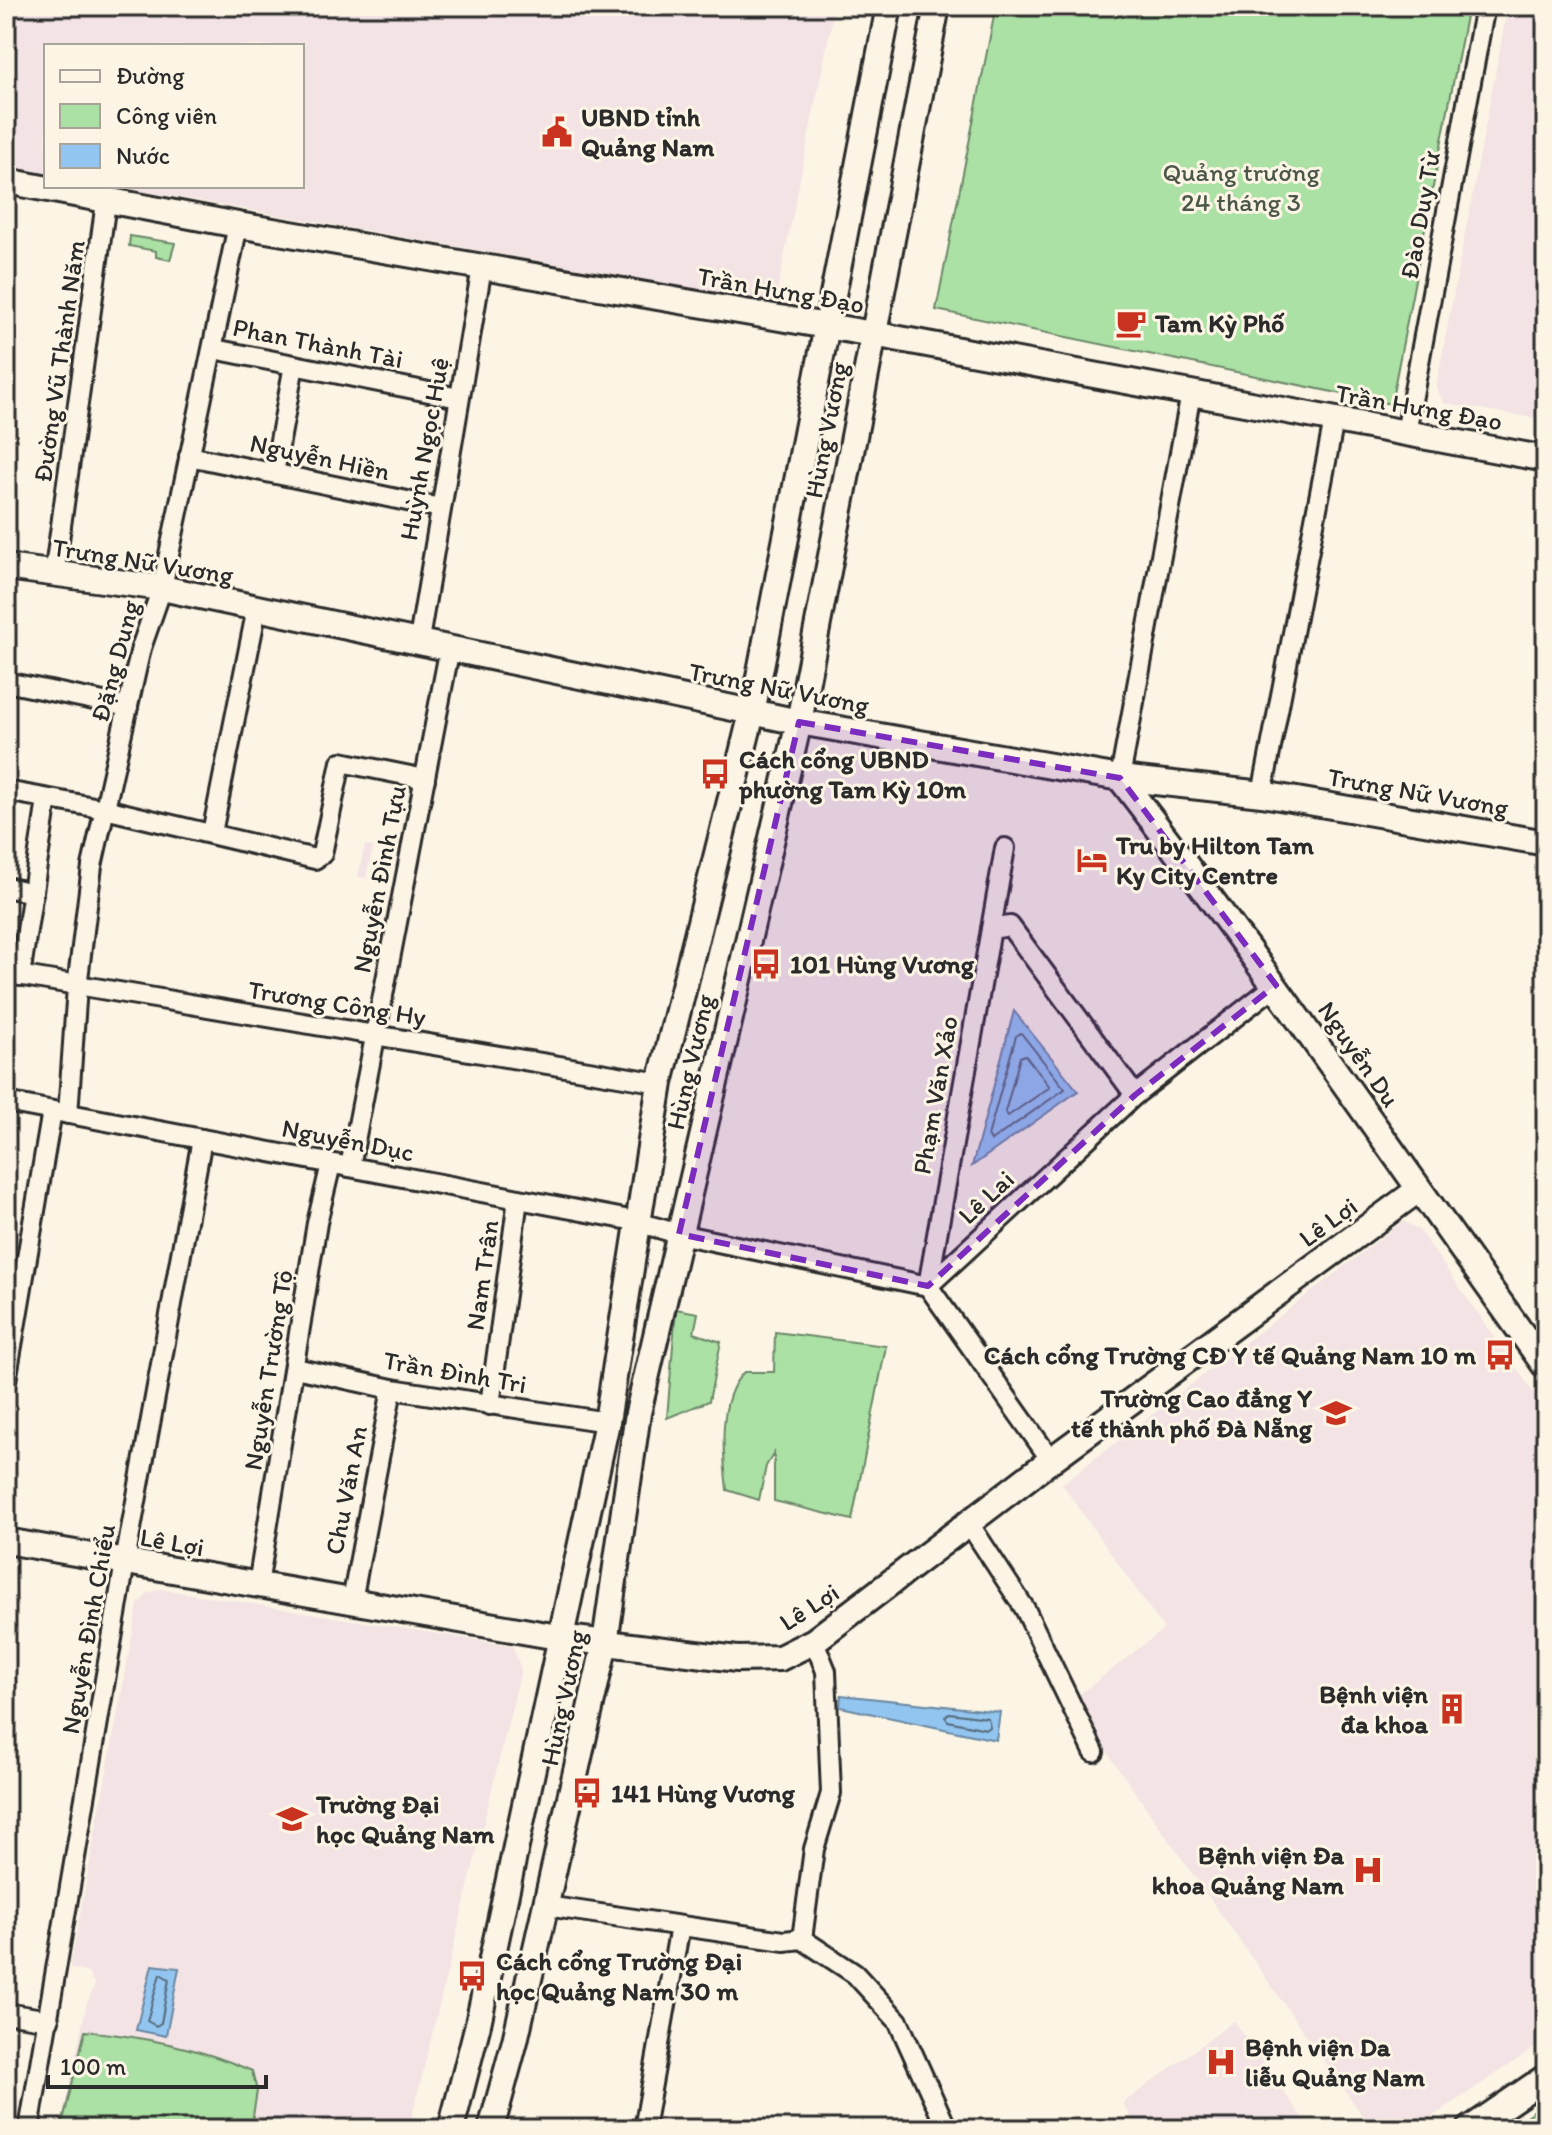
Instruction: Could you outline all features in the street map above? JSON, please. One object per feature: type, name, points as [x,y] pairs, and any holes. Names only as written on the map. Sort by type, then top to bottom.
[{"type":"street","name":"Hùng Vương","points":[[451,2129],[478,2024],[558,1637],[607,1422],[660,1083],[752,713],[889,6]]},
{"type":"street","name":"Hùng Vương","points":[[491,2129],[546,1906],[605,1643],[638,1413],[799,722],[937,6]]},
{"type":"street","name":"Đào Duy Từ","points":[[1406,433],[1485,6]]},
{"type":"street","name":"Trần Hưng Đạo","points":[[6,181],[106,202],[873,334],[1546,459]]},
{"type":"street","name":"Đường Vũ Thành Năm","points":[[54,576],[106,202]]},
{"type":"street","name":"Đặng Dung","points":[[6,1381],[60,1112],[92,866],[141,648],[162,588],[238,225]]},
{"type":"street","name":"Huỳnh Ngọc Huệ","points":[[419,640],[482,267]]},
{"type":"street","name":"Phan Thành Tài","points":[[214,349],[459,398]]},
{"type":"street","points":[[274,473],[294,365]]},
{"type":"street","points":[[1120,778],[1191,393]]},
{"type":"street","points":[[1262,794],[1334,420]]},
{"type":"street","name":"Nguyễn Hiền","points":[[189,456],[441,508]]},
{"type":"street","name":"Trưng Nữ Vương","points":[[6,567],[54,576],[162,588],[799,722],[1120,778],[1262,794],[1546,843]]},
{"type":"street","points":[[212,833],[257,608]]},
{"type":"street","name":"Nguyễn Đình Tựu","points":[[341,1165],[376,1036],[450,647]]},
{"type":"street","points":[[6,682],[128,707]]},
{"type":"street","points":[[6,791],[105,809],[320,858],[341,762],[425,779]]},
{"type":"street","name":"Nguyễn Du","points":[[1120,778],[1276,985],[1546,1367]]},
{"type":"street","points":[[13,975],[33,893],[47,800]]},
{"type":"street","name":"Phạm Văn Xảo","points":[[928,1286],[1005,848]]},
{"type":"street","points":[[6,887],[33,893]]},
{"type":"street","points":[[991,929],[1010,926],[1135,1095]]},
{"type":"street","name":"Trương Công Hy","points":[[13,975],[660,1083]]},
{"type":"street","name":"Lê Lai","points":[[928,1286],[1135,1095],[1276,985]]},
{"type":"street","name":"Nguyễn Dục","points":[[6,1102],[638,1222],[679,1234]]},
{"type":"street","name":"Nguyễn Đình Chiểu","points":[[29,2129],[125,1562],[202,1139]]},
{"type":"street","name":"Nguyễn Trường Tộ","points":[[258,1585],[317,1223],[341,1165]]},
{"type":"street","name":"Lê Lợi","points":[[6,1541],[558,1637],[737,1659],[780,1658],[814,1641],[970,1525],[1051,1460],[1418,1190]]},
{"type":"street","name":"Nam Trân","points":[[490,1405],[518,1199]]},
{"type":"street","points":[[679,1234],[928,1286],[1051,1460]]},
{"type":"street","name":"Trần Đình Tri","points":[[295,1368],[392,1389],[607,1422]]},
{"type":"street","name":"Chu Văn An","points":[[352,1601],[392,1389]]},
{"type":"street","points":[[970,1525],[1025,1609],[1094,1752]]},
{"type":"street","points":[[802,1939],[814,1849],[831,1793],[826,1671],[814,1641]]},
{"type":"street","points":[[546,1906],[784,1941],[802,1939],[855,1974],[898,2021],[947,2129]]},
{"type":"street","points":[[644,2129],[680,1926]]},
{"type":"street","points":[[6,2013],[49,2020]]},
{"type":"street","points":[[1470,2129],[1546,2077]]},
{"type":"highlighted area","points":[[799,722],[1120,778],[1276,985],[1135,1095],[928,1286],[679,1234]]},
{"type":"shaded area","name":"UBND tỉnh Quảng Nam","points":[[6,6],[835,6],[775,302],[123,188],[304,188],[304,44],[44,44],[44,174],[6,167]]},
{"type":"shaded area","points":[[1508,6],[1546,6],[1546,420],[1444,403],[1436,387]]},
{"type":"shaded area","points":[[365,845],[373,847],[366,878],[358,877]]},
{"type":"shaded area","name":"Bệnh viện Đa khoa Quảng Nam","points":[[1403,1221],[1419,1230],[1546,1410],[1546,2040],[1414,2129],[1372,2129],[1071,1701],[1164,1629],[1062,1484]]},
{"type":"shaded area","name":"Trường Đại học Quảng Nam","points":[[160,1589],[513,1646],[521,1670],[409,2129],[60,2129],[87,2003],[95,1985],[88,1973],[70,1968],[138,1605],[148,1593]]},
{"type":"shaded area","name":"Bệnh viện Da liễu Quảng Nam","points":[[1234,2021],[1310,2129],[1138,2129],[1123,2103]]},
{"type":"green space","name":"Quảng trường 24 tháng 3","points":[[996,6],[1468,6],[1391,404],[936,310]]},
{"type":"green space","points":[[130,236],[175,243],[170,260],[156,257],[156,251],[129,246]]},
{"type":"green space","points":[[676,1309],[698,1313],[694,1333],[721,1342],[709,1401],[667,1418]]},
{"type":"green space","points":[[775,1332],[886,1346],[852,1520],[774,1501],[774,1453],[766,1466],[759,1500],[727,1490],[724,1428],[729,1397],[744,1372],[774,1372]]},
{"type":"green space","points":[[85,2031],[170,2044],[252,2071],[257,2091],[251,2129],[61,2129]]},
{"type":"green space","points":[[1546,2102],[1546,2129],[1508,2129]]},
{"type":"water","points":[[1014,1011],[1078,1091],[972,1166]]},
{"type":"water","points":[[841,1695],[1000,1712],[996,1740],[840,1707]]},
{"type":"water","points":[[152,1965],[179,1968],[166,2036],[136,2030]]},
{"type":"place","name":"UBND tỉnh Quảng Nam","points":[[557,132]]},
{"type":"place","name":"Tam Kỳ Phố","points":[[1131,323]]},
{"type":"place","name":"Cách cổng UBND phường Tam Kỳ 10m","points":[[715,774]]},
{"type":"place","name":"Tru by Hilton Tam Ky City Centre","points":[[1092,860]]},
{"type":"place","name":"101 Hùng Vương","points":[[766,964]]},
{"type":"place","name":"Cách cổng Trường CĐ Y tế Quảng Nam 10 m","points":[[1500,1355]]},
{"type":"place","name":"Trường Cao đẳng Y tế thành phố Đà Nẵng","points":[[1336,1413]]},
{"type":"place","name":"Bệnh viện đa khoa","points":[[1452,1709]]},
{"type":"place","name":"141 Hùng Vương","points":[[587,1793]]},
{"type":"place","name":"Trường Đại học Quảng Nam","points":[[292,1819]]},
{"type":"place","name":"Bệnh viện Đa khoa Quảng Nam","points":[[1368,1870]]},
{"type":"place","name":"Cách cổng Trường Đại học Quảng Nam 30 m","points":[[472,1976]]},
{"type":"place","name":"Bệnh viện Da liễu Quảng Nam","points":[[1221,2062]]}]
